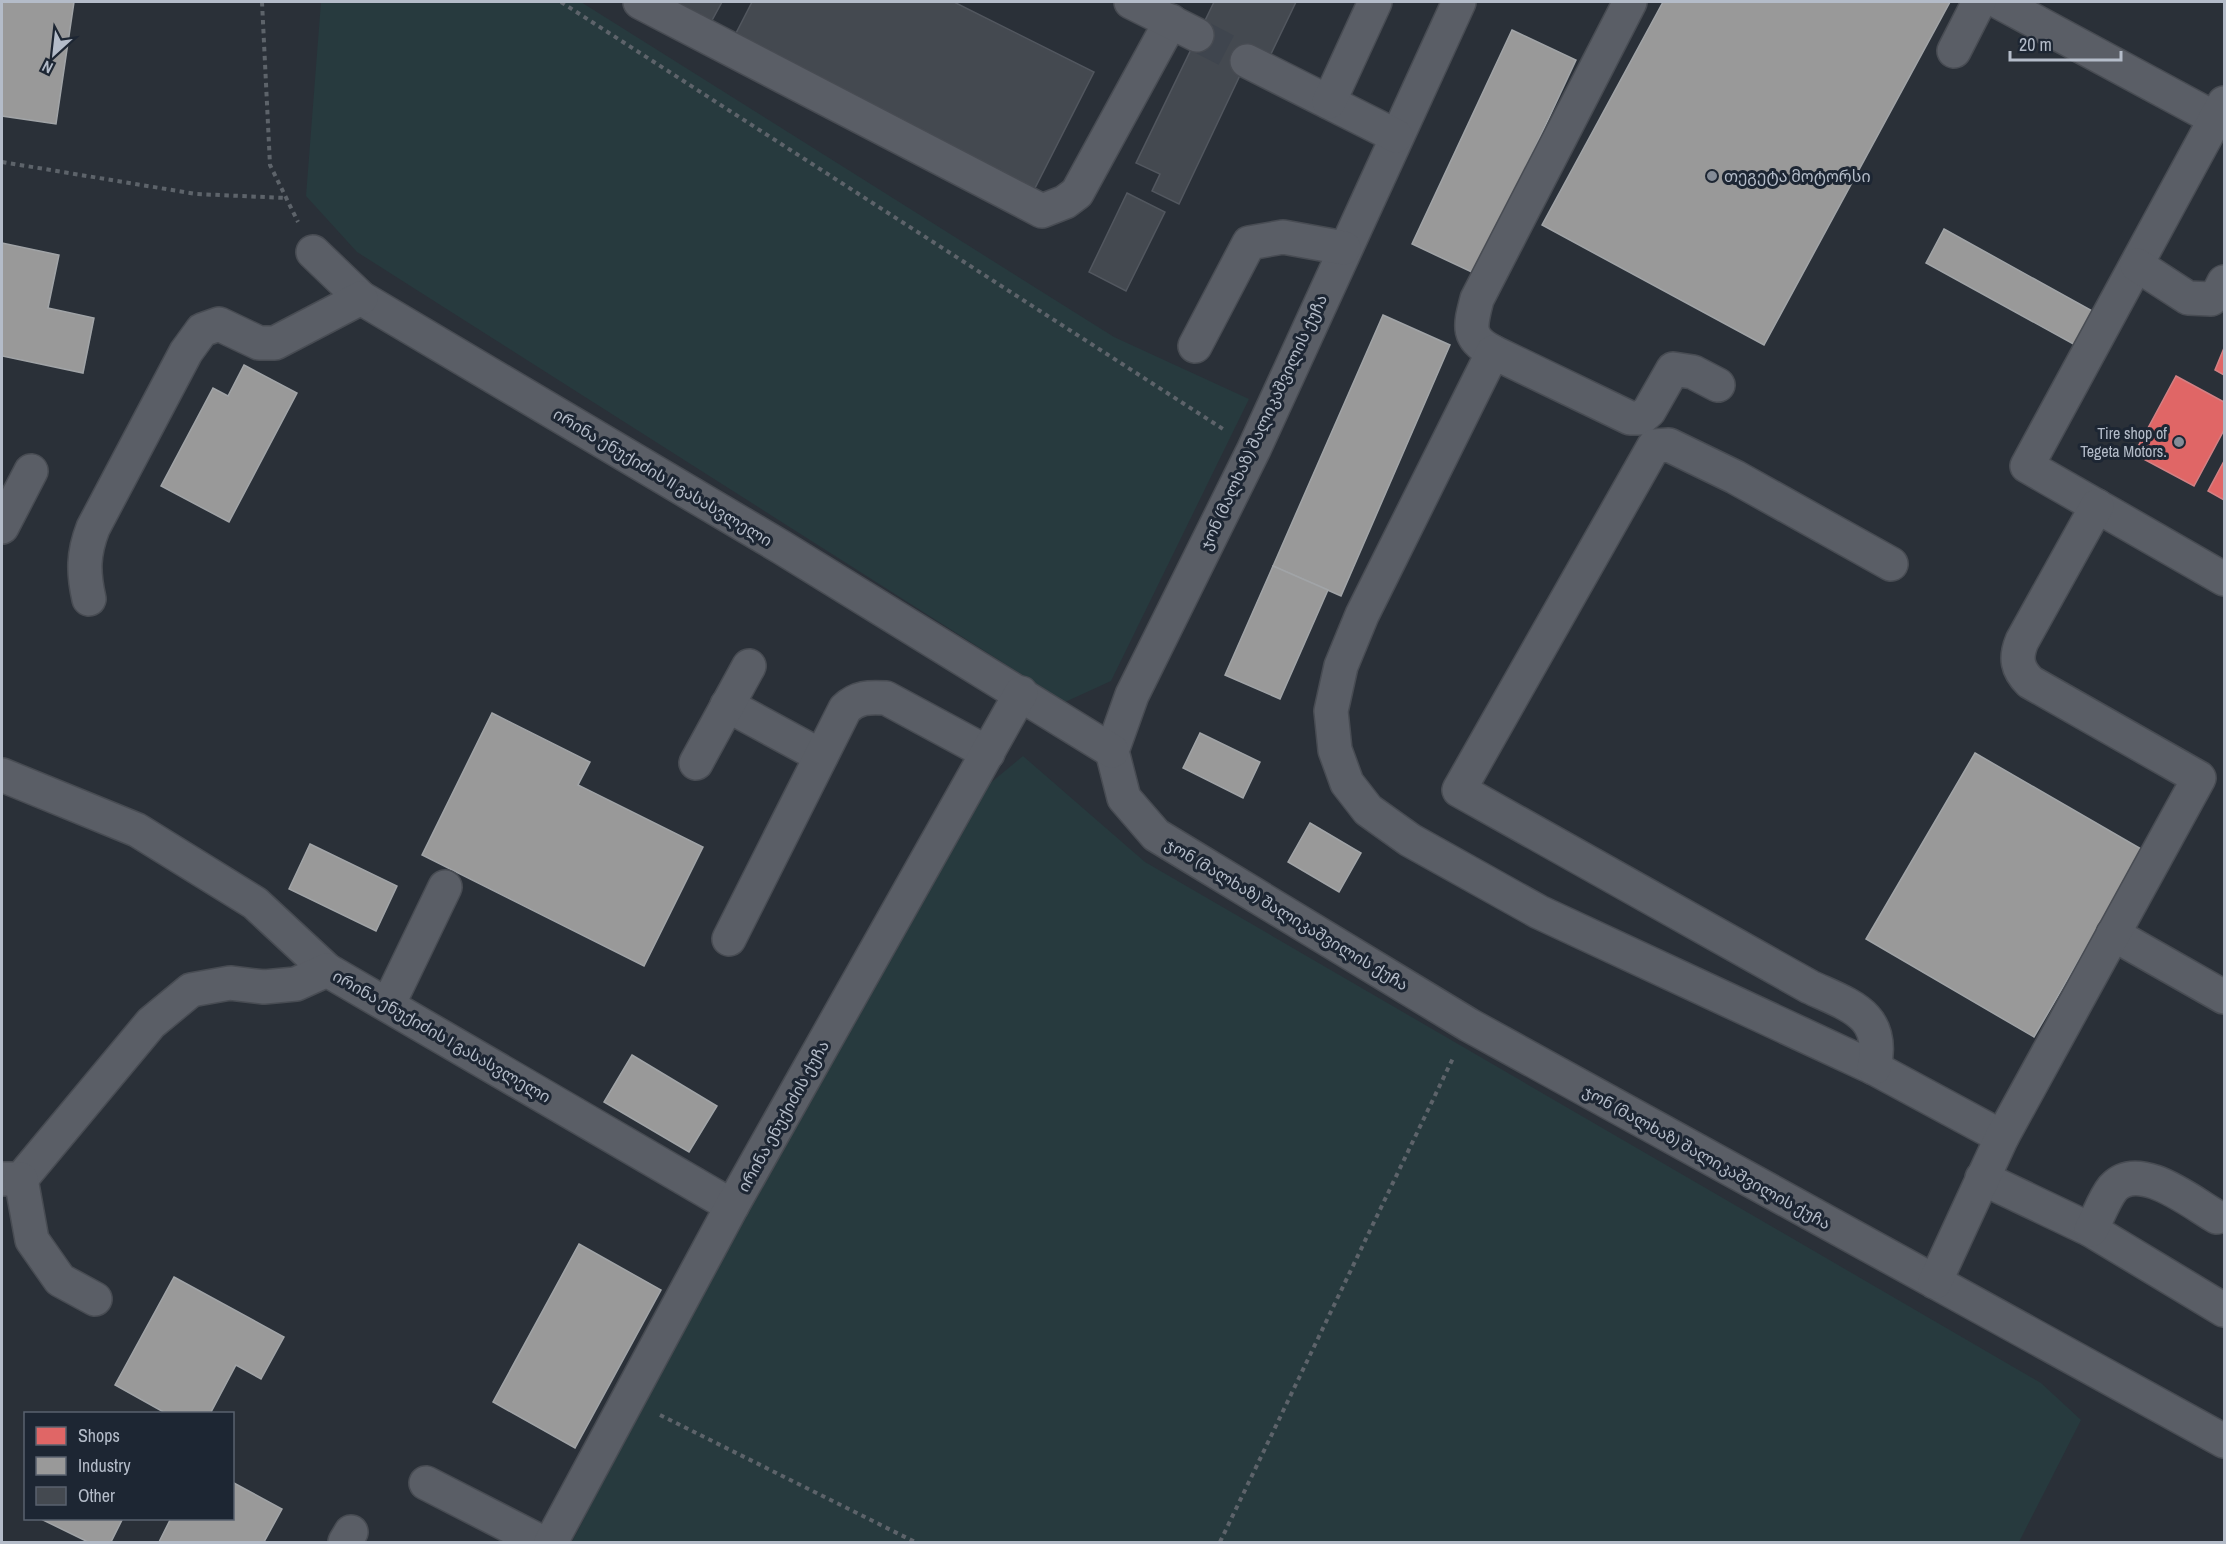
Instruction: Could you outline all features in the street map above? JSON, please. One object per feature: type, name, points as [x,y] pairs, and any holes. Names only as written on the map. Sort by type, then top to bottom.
[{"type":"street","points":[[640,2],[1042,211],[1065,202],[1077,193],[1184,28],[1131,2]]},
{"type":"street","points":[[1329,102],[1375,2]]},
{"type":"street","name":"ჯონ (მალხაზ) შალიკაშვილის ქუჩა","points":[[1459,2],[1344,248],[1254,449],[1132,695],[1112,751],[1125,798],[1156,835],[1469,1025],[2224,1441]]},
{"type":"street","points":[[1630,2],[1477,299],[1471,320],[1473,335],[1478,344],[1493,352],[1630,418],[1641,418],[1649,411],[1673,369],[1694,372],[1718,385]]},
{"type":"street","points":[[1954,51],[1979,2]]},
{"type":"street","points":[[1999,2],[2220,111],[2027,466],[2224,579]]},
{"type":"street","points":[[1247,61],[1396,136]]},
{"type":"street","points":[[1195,346],[1249,243],[1283,237],[1344,248]]},
{"type":"street","name":"ირინა ენუქიძის II გასასვლელი","points":[[313,252],[361,298],[1022,693],[1112,751]]},
{"type":"street","points":[[2137,265],[2188,298],[2211,298],[2219,292],[2224,282]]},
{"type":"street","points":[[89,599],[83,575],[84,550],[186,352],[202,330],[219,324],[259,343],[275,343],[361,298]]},
{"type":"street","points":[[1493,352],[1362,615],[1341,666],[1331,711],[1335,750],[1347,783],[1368,810],[1410,840],[1539,912],[1874,1068],[2002,1137]]},
{"type":"street","points":[[1874,1068],[1879,1047],[1873,1026],[1851,1006],[1810,987],[1459,790],[1654,446],[1669,445],[1735,477],[1891,564]]},
{"type":"street","points":[[2,527],[31,471]]},
{"type":"street","points":[[1935,1282],[2002,1137],[2199,778],[2030,682],[2020,672],[2017,654],[2022,641],[2097,506]]},
{"type":"street","points":[[696,763],[749,666]]},
{"type":"street","name":"ირინა ენუქიძის ქუჩა","points":[[551,1542],[732,1206],[1022,693]]},
{"type":"street","points":[[729,939],[821,756],[845,710],[853,701],[869,697],[886,698],[988,753]]},
{"type":"street","points":[[727,705],[821,756]]},
{"type":"street","name":"ირინა ენუქიძის I გასასვლელი","points":[[2,774],[137,830],[255,903],[327,970],[732,1206]]},
{"type":"street","points":[[388,1005],[445,886]]},
{"type":"street","points":[[2113,933],[2224,997]]},
{"type":"street","points":[[95,1299],[60,1280],[32,1240],[11,1179],[151,1023],[191,990],[230,982],[264,987],[296,984],[327,970]]},
{"type":"street","points":[[2091,1230],[2112,1189],[2123,1180],[2133,1176],[2149,1178],[2217,1217]]},
{"type":"street","points":[[1982,1178],[2091,1230],[2224,1310]]},
{"type":"street","points":[[426,1483],[541,1542]]},
{"type":"path","points":[[262,2],[270,165],[313,252]]},
{"type":"path","points":[[561,2],[1254,449]]},
{"type":"path","points":[[2,162],[196,194],[286,198]]},
{"type":"path","points":[[1220,1542],[1469,1025]]},
{"type":"path","points":[[627,1399],[915,1542]]},
{"type":"green space","points":[[321,2],[581,2],[1114,337],[1249,399],[1111,681],[1065,702],[357,252],[306,196]]},
{"type":"green space","points":[[1023,756],[1145,862],[2041,1383],[2081,1420],[2019,1542],[572,1542],[690,1311],[976,795]]},
{"type":"building: Shops","points":[[2224,348],[2224,375],[2215,370]]},
{"type":"building: Shops","name":"Tire shop of Tegeta Motors.","points":[[2176,376],[2224,402],[2224,430],[2194,486],[2134,454]]},
{"type":"building: Shops","points":[[2224,461],[2224,500],[2208,491]]},
{"type":"building: Industry","points":[[2,2],[74,2],[56,124],[2,116]]},
{"type":"building: Industry","name":"თეგეტა მოტორსი","points":[[1663,2],[1950,2],[1764,345],[1542,225]]},
{"type":"building: Industry","points":[[1512,30],[1576,60],[1476,274],[1412,244]]},
{"type":"building: Industry","points":[[1944,229],[2096,313],[2077,346],[1926,263]]},
{"type":"building: Industry","points":[[2,243],[59,255],[48,308],[94,318],[83,373],[2,356]]},
{"type":"building: Industry","points":[[1383,315],[1450,345],[1341,596],[1273,566]]},
{"type":"building: Industry","points":[[244,365],[297,393],[229,522],[161,486],[213,388],[228,396]]},
{"type":"building: Industry","points":[[1273,566],[1328,590],[1280,699],[1225,675]]},
{"type":"building: Industry","points":[[492,713],[590,762],[578,785],[703,847],[644,966],[422,855]]},
{"type":"building: Industry","points":[[1200,733],[1260,762],[1243,798],[1183,768]]},
{"type":"building: Industry","points":[[1975,753],[2143,850],[2034,1037],[1866,939]]},
{"type":"building: Industry","points":[[1310,823],[1361,853],[1339,892],[1288,862]]},
{"type":"building: Industry","points":[[310,844],[397,886],[376,931],[289,889]]},
{"type":"building: Industry","points":[[632,1055],[717,1106],[689,1152],[604,1102]]},
{"type":"building: Industry","points":[[579,1244],[661,1290],[575,1448],[493,1402]]},
{"type":"building: Industry","points":[[174,1277],[284,1337],[261,1379],[236,1365],[211,1412],[163,1412],[115,1385]]},
{"type":"building: Industry","points":[[234,1483],[282,1509],[264,1542],[159,1542],[170,1520],[234,1520]]},
{"type":"building: Industry","points":[[43,1520],[122,1520],[111,1542],[88,1542]]},
{"type":"building: Other","points":[[668,2],[722,2],[710,24]]},
{"type":"building: Other","points":[[752,2],[954,2],[1094,72],[1032,194],[732,41]]},
{"type":"building: Other","points":[[1214,2],[1296,2],[1270,56],[1253,48],[1179,204],[1152,191],[1160,174],[1136,163]]},
{"type":"building: Other","points":[[1127,193],[1165,212],[1126,291],[1089,272]]},
{"type":"tunnel","points":[[1197,35],[1247,61]]},
{"type":"place","name":"თეგეტა მოტორსი","points":[[1712,176]]},
{"type":"place","name":"Tire shop of Tegeta Motors.","points":[[2179,442]]}]
